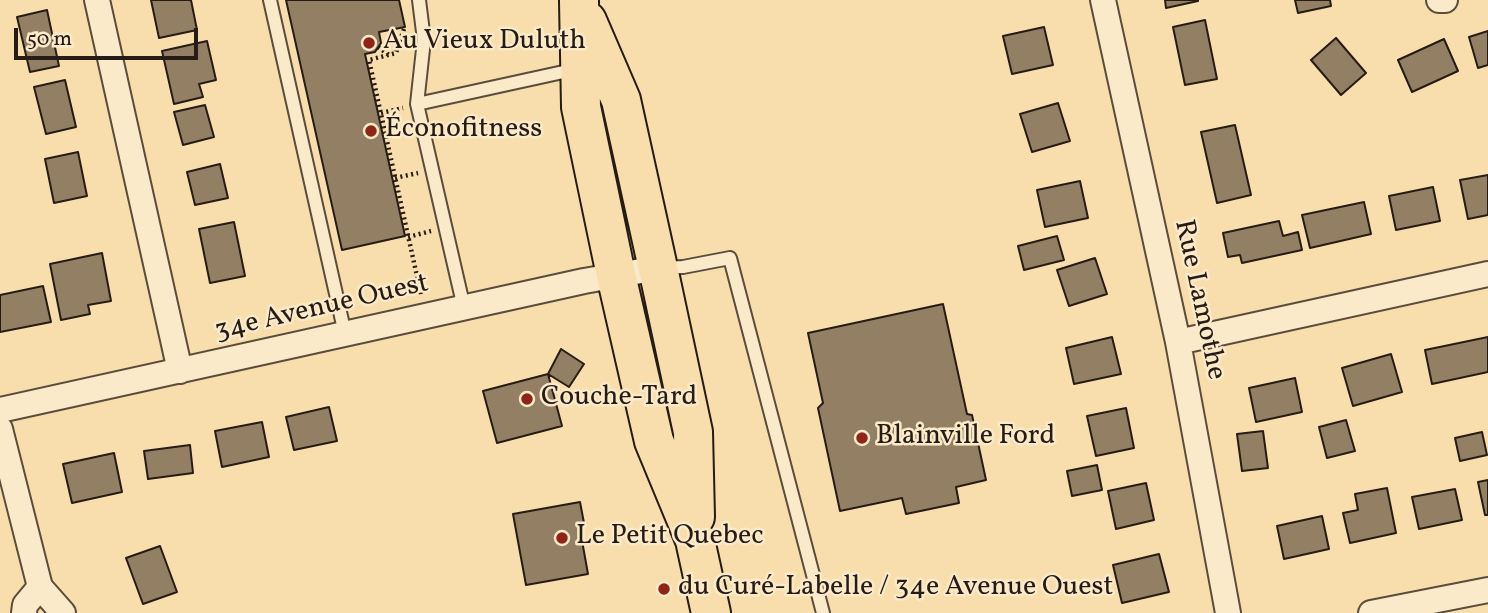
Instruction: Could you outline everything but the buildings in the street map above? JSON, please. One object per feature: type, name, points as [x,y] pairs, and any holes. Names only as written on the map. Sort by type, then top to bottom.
[{"type":"main road","points":[[578,1],[593,66],[621,100],[658,268],[693,432],[695,540]]},
{"type":"main road","points":[[593,66],[581,107],[617,275],[654,441],[695,540],[711,613]]},
{"type":"street","points":[[97,0],[180,371]]},
{"type":"street","name":"Rue Lamothe","points":[[1103,0],[1178,342],[1228,613]]},
{"type":"street","points":[[1439,0],[1446,0]]},
{"type":"street","name":"34e Avenue Ouest","points":[[0,410],[464,307],[658,268]]},
{"type":"street","points":[[1178,342],[1488,274]]},
{"type":"street","points":[[0,429],[40,587],[63,613]]},
{"type":"street","points":[[23,613],[25,605],[40,587]]},
{"type":"street","points":[[1371,613],[1488,591]]},
{"type":"lane","points":[[271,0],[345,334]]},
{"type":"lane","points":[[419,0],[424,40],[417,104],[464,307]]},
{"type":"lane","points":[[417,104],[593,66]]},
{"type":"lane","points":[[658,268],[683,267],[730,258],[823,613]]},
{"type":"path","points":[[405,27],[396,53],[368,60],[423,301]]},
{"type":"path","points":[[378,47],[389,55]]},
{"type":"place","name":"Au Vieux Duluth","points":[[369,43]]},
{"type":"place","name":"Éconofitness","points":[[371,131]]},
{"type":"place","name":"Couche-Tard","points":[[527,399]]},
{"type":"place","name":"Blainville Ford","points":[[862,438]]},
{"type":"place","name":"Le Petit Quebec","points":[[562,538]]},
{"type":"place","name":"du Curé-Labelle / 34e Avenue Ouest","points":[[664,589]]}]
